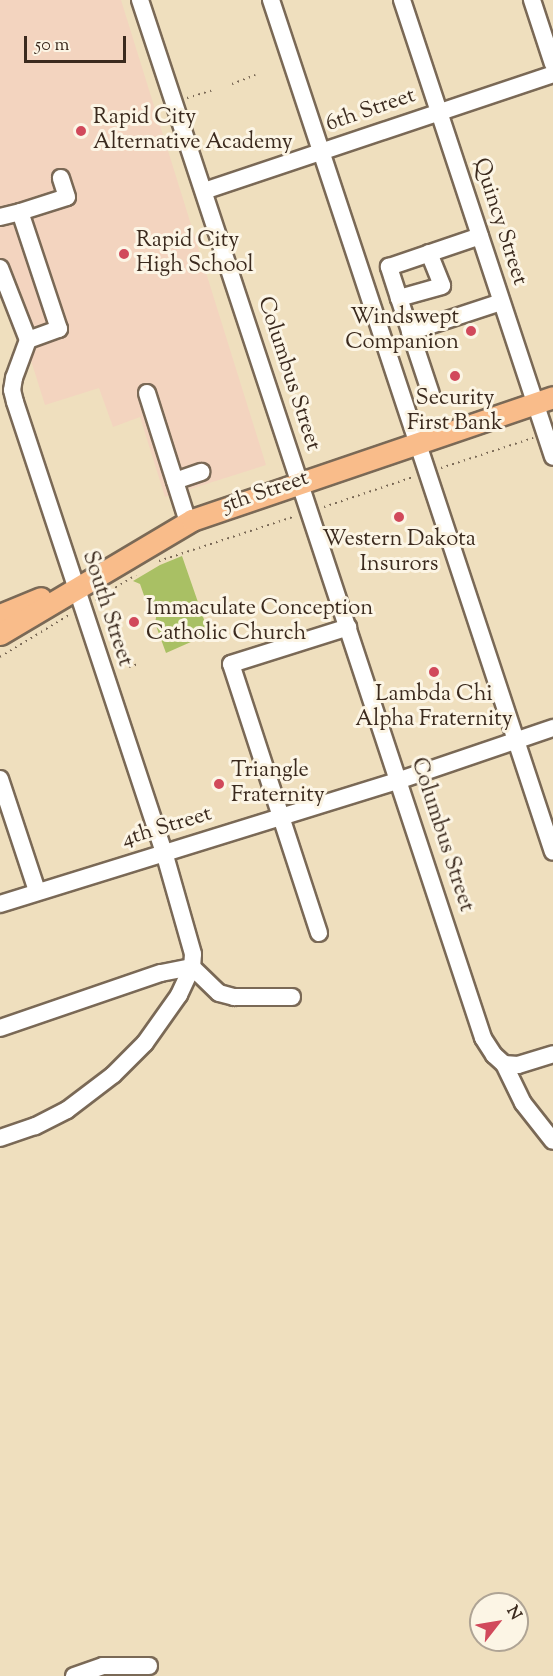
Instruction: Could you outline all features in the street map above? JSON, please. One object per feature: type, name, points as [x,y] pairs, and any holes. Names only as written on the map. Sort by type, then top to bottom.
[{"type":"main road","name":"5th Street","points":[[0,634],[188,522],[300,481],[544,400]]},
{"type":"main road","points":[[0,615],[27,602],[67,592]]},
{"type":"street","name":"Columbus Street","points":[[140,0],[400,780],[483,1038],[494,1056],[504,1064],[523,1103],[553,1141]]},
{"type":"street","points":[[271,0],[553,852]]},
{"type":"street","name":"Quincy Street","points":[[402,0],[501,302],[544,400],[546,434],[553,457]]},
{"type":"street","points":[[532,0],[553,64]]},
{"type":"street","name":"6th Street","points":[[204,191],[553,74]]},
{"type":"street","points":[[0,217],[67,197],[61,178]]},
{"type":"street","points":[[0,268],[28,340],[59,329],[20,212]]},
{"type":"street","points":[[431,394],[389,267],[480,236]]},
{"type":"street","points":[[399,298],[442,286],[429,253]]},
{"type":"street","points":[[410,332],[501,302]]},
{"type":"street","name":"South Street","points":[[28,340],[12,390],[67,592],[82,608],[164,852],[190,938],[192,967]]},
{"type":"street","points":[[147,393],[188,522]]},
{"type":"street","points":[[175,481],[201,472]]},
{"type":"street","points":[[319,933],[231,664],[348,627]]},
{"type":"street","name":"4th Street","points":[[0,904],[400,780],[553,728]]},
{"type":"street","points":[[0,778],[37,891]]},
{"type":"street","points":[[192,967],[219,993],[234,997],[292,997]]},
{"type":"street","points":[[0,1028],[161,973],[192,967]]},
{"type":"street","points":[[0,1138],[35,1126],[67,1110],[113,1075],[156,1029],[179,995],[192,967]]},
{"type":"street","points":[[504,1064],[518,1065],[553,1054]]},
{"type":"street","points":[[74,1676],[103,1666],[149,1666]]},
{"type":"path","points":[[232,84],[255,75]]},
{"type":"path","points":[[185,98],[213,90]]},
{"type":"path","points":[[157,562],[546,434]]},
{"type":"path","points":[[0,657],[143,570]]},
{"type":"path","points":[[129,668],[138,664]]},
{"type":"shaded area","name":"Rapid City Alternative Academy","points":[[0,0],[121,0],[266,465],[165,497],[140,417],[113,427],[99,388],[45,405],[0,262]]},
{"type":"green space","points":[[182,556],[209,634],[166,653],[155,623],[157,612],[147,604],[140,584],[133,581],[160,565]]},
{"type":"place","name":"Rapid City Alternative Academy","points":[[81,131]]},
{"type":"place","name":"Rapid City High School","points":[[124,254]]},
{"type":"place","name":"Windswept Companion","points":[[471,331]]},
{"type":"place","name":"Security First Bank","points":[[455,376]]},
{"type":"place","name":"Western Dakota Insurors","points":[[399,517]]},
{"type":"place","name":"Immaculate Conception Catholic Church","points":[[134,622]]},
{"type":"place","name":"Lambda Chi Alpha Fraternity","points":[[434,672]]},
{"type":"place","name":"Triangle Fraternity","points":[[219,784]]}]
